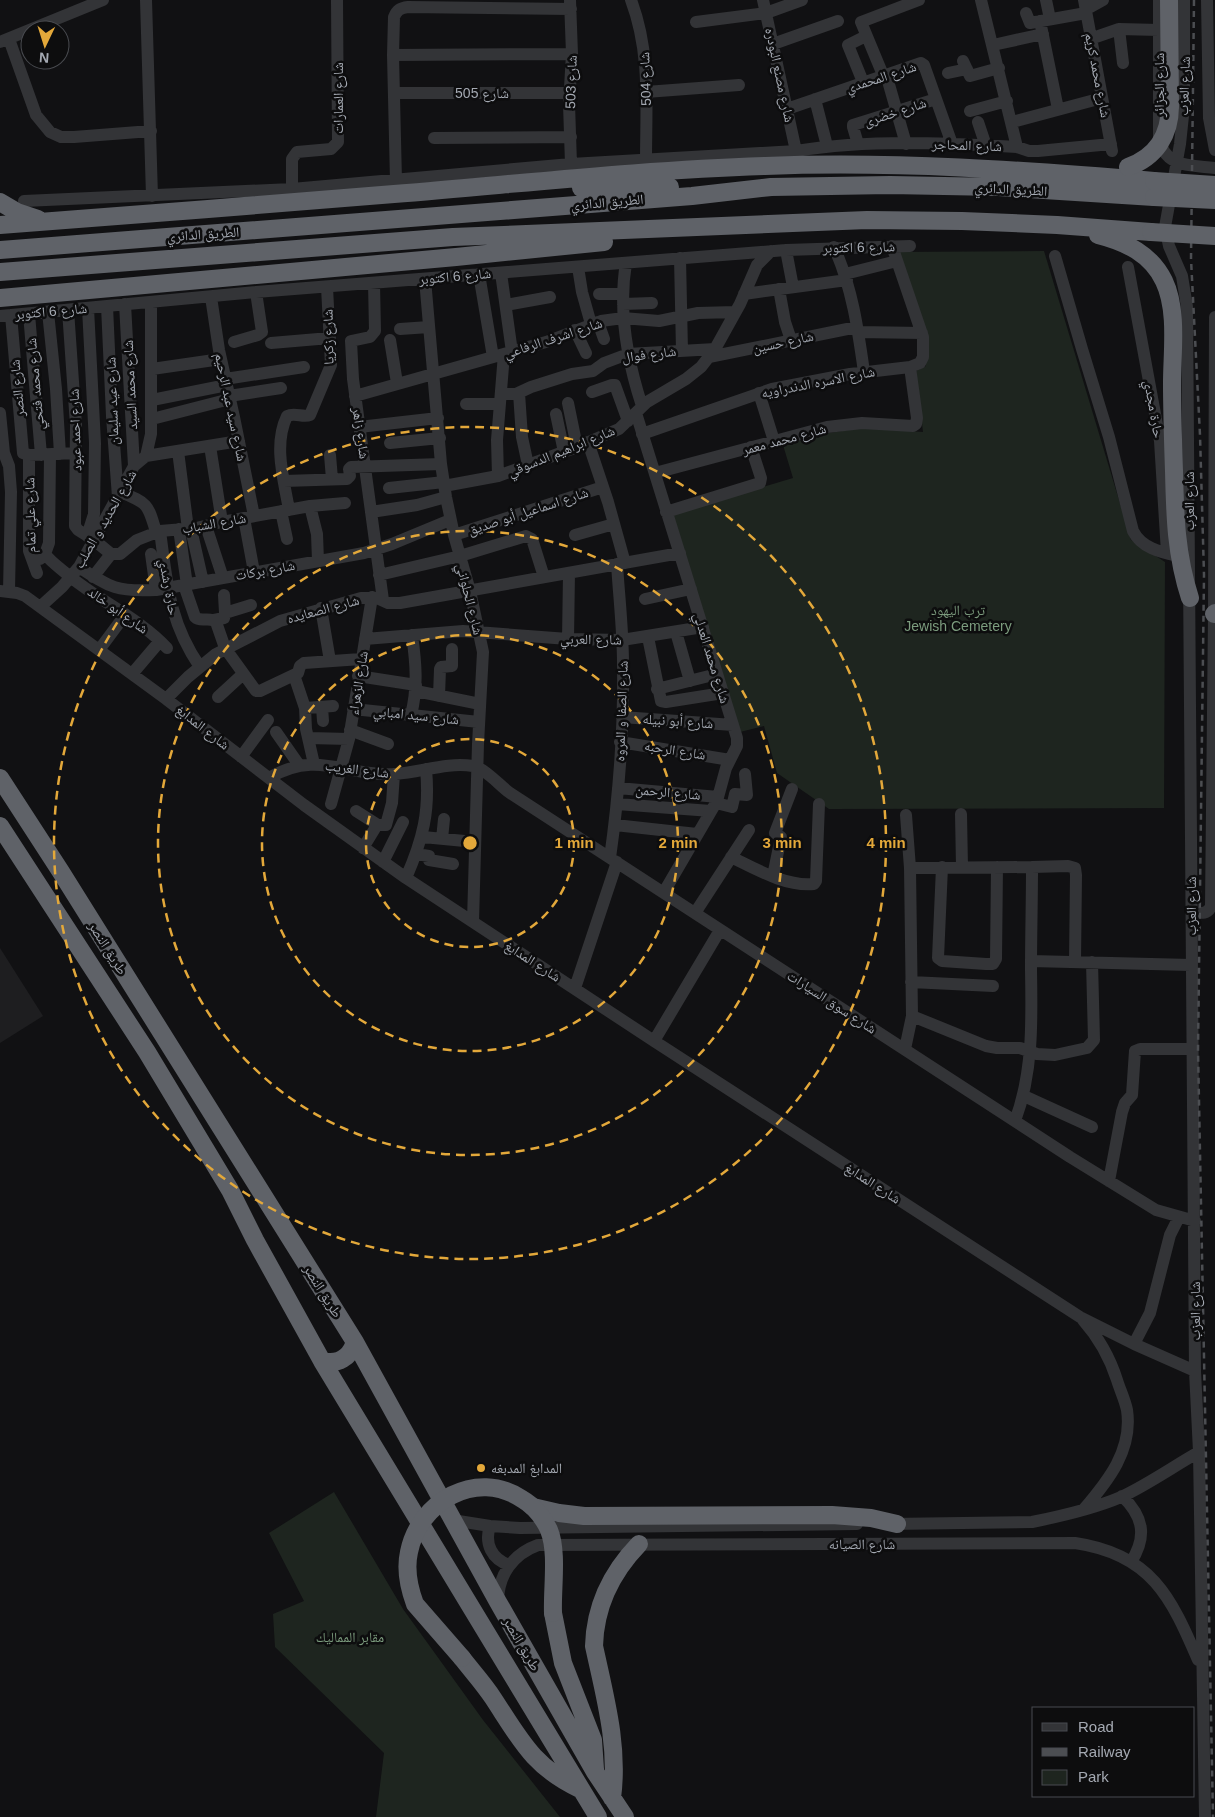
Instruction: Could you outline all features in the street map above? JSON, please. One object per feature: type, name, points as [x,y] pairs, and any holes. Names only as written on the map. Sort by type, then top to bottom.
[{"type":"highway","points":[[1097,176],[1138,164],[1154,152],[1168,126],[1170,106],[1169,0]]},
{"type":"highway","points":[[0,225],[591,176],[755,166],[958,167],[1097,176],[1154,189],[1215,185]]},
{"type":"highway","points":[[491,185],[541,188],[771,187]]},
{"type":"highway","name":"الطريق الدائري","points":[[0,250],[692,196],[771,187],[890,185],[1154,189],[1215,200]]},
{"type":"highway","points":[[0,202],[23,214],[50,221]]},
{"type":"highway","name":"الطريق الدائري","points":[[0,272],[453,237],[886,220],[1057,224],[1215,236]]},
{"type":"highway","points":[[0,298],[456,257],[772,224]]},
{"type":"highway","points":[[1057,224],[1129,245],[1140,252],[1158,270],[1169,293],[1172,318],[1172,399],[1178,556],[1190,598]]},
{"type":"highway","name":"طريق النصر","points":[[0,778],[61,872],[355,1342],[498,1602],[595,1772],[625,1817]]},
{"type":"highway","name":"طريق النصر","points":[[1,828],[147,1052],[211,1158],[322,1361],[598,1817]]},
{"type":"highway","points":[[322,1361],[336,1362],[343,1359],[353,1349],[355,1342]]},
{"type":"highway","points":[[581,1790],[553,1774],[529,1752],[492,1697],[462,1658],[423,1615],[411,1595],[408,1563],[414,1536],[424,1519],[436,1505],[450,1495],[466,1489],[482,1487],[500,1489],[518,1496],[533,1507],[544,1522],[553,1548],[553,1613],[563,1663],[593,1740],[595,1772]]},
{"type":"highway","points":[[533,1507],[559,1514],[584,1516],[845,1516],[871,1518],[897,1524]]},
{"type":"highway","points":[[612,1798],[615,1766],[613,1741],[594,1646],[595,1634],[599,1610],[607,1587],[621,1564],[639,1544]]},
{"type":"street","points":[[103,0],[5,40],[36,115],[50,132],[61,137],[74,137],[152,131]]},
{"type":"street","points":[[146,0],[152,131],[152,196]]},
{"type":"street","name":"شارع العمارات","points":[[292,189],[292,159],[297,152],[331,149],[338,142],[337,0]]},
{"type":"street","name":"شارع 504","points":[[631,0],[639,20],[646,55],[646,161]]},
{"type":"street","name":"شارع مصنع البودره","points":[[763,0],[796,151]]},
{"type":"street","points":[[696,22],[766,13],[802,0]]},
{"type":"street","points":[[906,144],[884,75],[860,23],[862,20],[905,2],[919,0]]},
{"type":"street","name":"شارع المحاجر","points":[[24,201],[292,189],[571,164],[796,151],[858,144],[952,144],[1018,147],[981,0]]},
{"type":"street","points":[[1046,0],[1043,34],[1058,108]]},
{"type":"street","points":[[1026,13],[1029,23],[1085,8],[1104,0]]},
{"type":"street","name":"شارع الجزائر","points":[[1159,0],[1160,142],[1164,152],[1176,163]]},
{"type":"street","name":"شارع العزب","points":[[1178,556],[1187,307],[1182,276],[1168,246],[1166,220],[1184,106],[1184,0]]},
{"type":"street","points":[[1208,0],[1209,118],[1215,150]]},
{"type":"street","points":[[396,181],[394,17],[401,8],[571,4]]},
{"type":"street","name":"شارع 503","points":[[571,4],[571,164]]},
{"type":"street","name":"شارع محمد كريم","points":[[1018,147],[1029,151],[1038,151],[1112,147],[1085,8]]},
{"type":"street","points":[[773,44],[838,21]]},
{"type":"street","points":[[1090,39],[1119,30],[1159,30]]},
{"type":"street","points":[[1119,30],[1123,63]]},
{"type":"street","points":[[993,45],[1043,34]]},
{"type":"street","points":[[863,82],[848,45],[866,36]]},
{"type":"street","points":[[393,55],[572,54]]},
{"type":"street","name":"شارع المحمدي","points":[[787,109],[921,63],[924,65],[952,144]]},
{"type":"street","points":[[948,73],[965,65],[970,76],[999,68]]},
{"type":"street","points":[[646,92],[739,85]]},
{"type":"street","name":"شارع 505","points":[[394,93],[570,94]]},
{"type":"street","points":[[1012,122],[1058,108],[1102,98]]},
{"type":"street","points":[[815,99],[827,146]]},
{"type":"street","name":"شارع خضرى","points":[[858,144],[853,125],[936,99]]},
{"type":"street","points":[[970,111],[1007,101]]},
{"type":"street","points":[[978,122],[986,146]]},
{"type":"street","points":[[434,138],[570,137]]},
{"type":"street","points":[[1176,163],[1215,168]]},
{"type":"street","points":[[892,246],[924,340],[922,361],[910,367]]},
{"type":"street","name":"شارع 6 اكتوبر","points":[[5,316],[256,292],[680,258],[834,247],[910,246]]},
{"type":"street","points":[[834,247],[846,277],[858,329],[864,372]]},
{"type":"street","points":[[786,250],[793,287]]},
{"type":"street","name":"شارع ابراهيم الدسوقي","points":[[445,488],[498,476],[528,466],[619,429],[654,397],[695,374],[712,353],[735,312],[757,265],[771,251]]},
{"type":"street","points":[[1055,256],[1109,438],[1133,531],[1143,544],[1178,556]]},
{"type":"street","points":[[680,258],[682,350]]},
{"type":"street","points":[[744,294],[846,277],[897,261]]},
{"type":"street","points":[[626,263],[623,299],[624,318],[635,413]]},
{"type":"street","points":[[578,267],[582,292],[604,339]]},
{"type":"street","name":"حارة مجدي","points":[[1128,267],[1160,441],[1178,556]]},
{"type":"street","points":[[498,476],[497,440],[506,305],[501,273]]},
{"type":"street","points":[[479,274],[503,354]]},
{"type":"street","name":"شارع الحلواني","points":[[425,279],[441,464],[450,520],[470,591],[483,652],[473,922]]},
{"type":"street","points":[[271,343],[330,339],[352,340],[370,337],[375,331],[374,283]]},
{"type":"street","name":"شارع زكريا","points":[[287,539],[284,481],[280,453],[286,418],[290,414],[308,416],[312,412],[329,371],[331,359],[327,287]]},
{"type":"street","points":[[779,289],[785,322],[791,340]]},
{"type":"street","points":[[234,342],[262,332],[256,292]]},
{"type":"street","points":[[599,294],[652,303]]},
{"type":"street","name":"شارع سيد عبد الرحيم","points":[[211,297],[221,359],[239,441],[254,572]]},
{"type":"street","points":[[506,305],[550,297]]},
{"type":"street","name":"شارع الحديد و الصلب","points":[[40,607],[75,572],[91,538],[134,466],[146,456],[150,442],[152,419],[151,302]]},
{"type":"street","name":"شارع محمد السيد","points":[[125,304],[134,466]]},
{"type":"street","name":"شارع عيد سليمان","points":[[107,306],[112,416],[119,494]]},
{"type":"street","points":[[88,308],[95,443],[94,514],[91,538],[111,554],[93,577]]},
{"type":"street","name":"شارع احمد عبود","points":[[68,310],[74,383],[76,453],[74,523],[78,530],[91,538]]},
{"type":"street","points":[[46,554],[49,543],[45,455],[56,388],[48,312]]},
{"type":"street","name":"شارع اشرف الرفاعي","points":[[356,396],[556,339],[595,323],[624,318],[653,321],[698,313],[735,312]]},
{"type":"street","name":"شارع محمد فتحي","points":[[29,314],[45,455]]},
{"type":"street","name":"شارع النصر","points":[[5,316],[23,450],[25,455],[45,455]]},
{"type":"street","points":[[1192,912],[1204,913],[1211,906],[1215,613],[1215,317]]},
{"type":"street","points":[[400,328],[429,327]]},
{"type":"street","name":"شارع حسين","points":[[712,353],[858,329],[922,333]]},
{"type":"street","points":[[576,330],[586,353]]},
{"type":"street","name":"شارع زاهر","points":[[352,340],[352,363],[359,427],[366,466],[379,575],[377,599]]},
{"type":"street","points":[[390,340],[397,383]]},
{"type":"street","name":"شارع فوال","points":[[466,404],[500,399],[572,374],[593,371],[604,363],[628,354],[682,350],[712,353]]},
{"type":"street","points":[[152,369],[221,359]]},
{"type":"street","points":[[152,419],[228,390],[304,367]]},
{"type":"street","name":"شارع الاسره الدندراويه","points":[[642,434],[759,393],[791,384],[864,372],[910,367]]},
{"type":"street","name":"شارع محمد معمر","points":[[655,473],[827,427],[849,423],[910,426],[916,424],[917,418],[910,367]]},
{"type":"street","points":[[592,392],[612,384],[635,413]]},
{"type":"street","points":[[152,400],[228,390],[281,388]]},
{"type":"street","points":[[519,393],[522,438],[528,466]]},
{"type":"street","points":[[759,393],[774,441]]},
{"type":"street","name":"شارع الصفا و المروه","points":[[568,403],[583,445],[603,487],[614,524],[621,564],[622,640],[622,717],[614,860],[575,988]]},
{"type":"street","points":[[0,413],[4,453],[8,462],[11,492],[4,591]]},
{"type":"street","name":"شارع محمد العدلي","points":[[635,413],[703,627],[737,743],[724,772],[715,804],[664,892]]},
{"type":"street","points":[[556,414],[564,452]]},
{"type":"street","points":[[359,427],[438,418]]},
{"type":"street","points":[[390,444],[440,438]]},
{"type":"street","points":[[146,456],[239,441]]},
{"type":"street","points":[[210,446],[222,522]]},
{"type":"street","points":[[666,512],[760,483],[761,478],[751,447]]},
{"type":"street","points":[[178,451],[186,529],[186,585],[196,619],[219,617],[251,605]]},
{"type":"street","points":[[45,455],[76,453]]},
{"type":"street","name":"شارع علي تمام","points":[[45,455],[29,551],[34,568],[46,554]]},
{"type":"street","points":[[330,455],[332,480]]},
{"type":"street","points":[[284,481],[348,479],[351,467],[441,464]]},
{"type":"street","name":"شارع اسماعيل أبو صديق","points":[[454,535],[603,487]]},
{"type":"street","points":[[389,488],[445,488]]},
{"type":"street","points":[[371,512],[416,506],[445,488]]},
{"type":"street","name":"حارة رشدي","points":[[119,494],[138,499],[150,511],[158,532],[162,589],[183,640],[200,667]]},
{"type":"street","name":"شارع الشباب","points":[[111,554],[120,554],[137,540],[158,532],[206,526],[310,506],[345,503]]},
{"type":"street","points":[[310,506],[317,534],[318,561]]},
{"type":"street","name":"شارع بركات","points":[[75,572],[93,577],[106,585],[126,591],[162,589],[376,550],[450,520]]},
{"type":"street","points":[[575,535],[614,524]]},
{"type":"street","points":[[206,526],[223,578]]},
{"type":"street","points":[[186,529],[203,582]]},
{"type":"street","points":[[379,575],[460,556],[528,536],[532,539],[544,577]]},
{"type":"street","name":"شارع الصعايده","points":[[166,699],[200,667],[225,648],[280,621],[321,608],[354,599],[377,599],[388,603],[400,603],[680,553]]},
{"type":"street","name":"شارع أبو خالد","points":[[46,554],[50,560],[75,572],[125,615],[163,644],[132,674]]},
{"type":"street","points":[[150,554],[162,589]]},
{"type":"street","points":[[568,639],[569,573]]},
{"type":"street","points":[[645,599],[691,589]]},
{"type":"street","name":"شارع المدابغ","points":[[4,591],[25,596],[166,699],[363,848],[654,1041],[1080,1317],[1195,1371]]},
{"type":"street","points":[[224,594],[217,624],[225,648],[258,692],[299,672],[302,664],[330,660],[361,659]]},
{"type":"street","name":"شارع العزب","points":[[1190,598],[1195,1371],[1199,1452],[1204,1817]]},
{"type":"street","name":"شارع الزهراء","points":[[331,804],[336,792],[349,735],[364,639],[377,599]]},
{"type":"street","points":[[321,608],[330,660]]},
{"type":"street","points":[[100,650],[125,615]]},
{"type":"street","name":"شارع العربي","points":[[364,639],[451,632],[479,632],[568,639],[622,640],[703,627]]},
{"type":"street","points":[[676,632],[690,680]]},
{"type":"street","points":[[411,715],[416,688],[417,668],[412,635]]},
{"type":"street","points":[[648,637],[658,694],[666,702],[723,693]]},
{"type":"street","points":[[439,696],[440,669],[441,667],[452,666],[452,649]]},
{"type":"street","points":[[218,697],[243,674]]},
{"type":"street","points":[[658,694],[690,680],[717,674]]},
{"type":"street","points":[[294,675],[305,708],[314,764]]},
{"type":"street","points":[[358,676],[480,704]]},
{"type":"street","points":[[305,708],[328,706],[323,721]]},
{"type":"street","name":"شارع سيد امبابي","points":[[353,708],[479,722]]},
{"type":"street","name":"شارع أبو نبيله","points":[[622,717],[733,725]]},
{"type":"street","points":[[241,757],[268,720]]},
{"type":"street","points":[[276,732],[299,765]]},
{"type":"street","points":[[309,738],[349,735],[388,744]]},
{"type":"street","name":"شارع الرحبه","points":[[620,742],[730,760]]},
{"type":"street","name":"شارع الغريب","points":[[269,778],[299,765],[314,764],[368,773],[394,774],[426,768],[461,766],[478,768]]},
{"type":"street","points":[[406,878],[423,837],[428,802],[426,768]]},
{"type":"street","name":"شارع سوق السيارات","points":[[478,768],[510,793],[1109,1181],[1156,1210],[1195,1221]]},
{"type":"street","points":[[356,811],[378,824],[386,825],[392,803],[394,774]]},
{"type":"street","points":[[617,804],[715,804],[732,807],[735,794],[747,795],[745,774]]},
{"type":"street","name":"شارع الرحمن","points":[[618,788],[715,804]]},
{"type":"street","points":[[773,876],[781,838],[775,833],[792,789]]},
{"type":"street","points":[[731,857],[773,876],[789,881],[814,884],[819,804]]},
{"type":"street","points":[[961,814],[962,867]]},
{"type":"street","points":[[905,1049],[912,1016],[910,868],[906,816]]},
{"type":"street","points":[[442,839],[444,819]]},
{"type":"street","points":[[383,862],[403,822]]},
{"type":"street","points":[[363,848],[378,824]]},
{"type":"street","points":[[615,826],[698,834]]},
{"type":"street","points":[[695,912],[749,830]]},
{"type":"street","points":[[423,837],[475,842]]},
{"type":"street","points":[[416,854],[429,856],[429,860],[453,864]]},
{"type":"street","points":[[910,868],[1068,866],[1075,868],[1075,962]]},
{"type":"street","points":[[942,867],[938,958],[942,961],[986,964],[993,964],[996,959],[997,867]]},
{"type":"street","points":[[1015,1121],[1024,1096],[1030,1051],[1032,867]]},
{"type":"street","points":[[654,1041],[720,930]]},
{"type":"street","points":[[1031,961],[1191,965]]},
{"type":"street","points":[[912,1016],[986,1046],[1020,1048],[1037,1054],[1055,1055],[1086,1048],[1094,1040],[1092,962]]},
{"type":"street","points":[[911,982],[994,986]]},
{"type":"street","points":[[1109,1181],[1124,1103],[1132,1095],[1135,1051],[1140,1049],[1193,1049]]},
{"type":"street","points":[[1024,1096],[1092,1127]]},
{"type":"street","points":[[1134,1344],[1150,1313],[1170,1235],[1179,1217]]},
{"type":"street","name":"شارع المدابغ","points":[[1080,1317],[1096,1336],[1109,1359],[1127,1408],[1125,1442],[1117,1465],[1083,1510]]},
{"type":"street","name":"شارع الصيانه","points":[[452,1520],[490,1526],[545,1528],[1032,1522],[1083,1510],[1122,1496],[1199,1452]]},
{"type":"street","points":[[1122,1496],[1135,1510],[1141,1527],[1140,1546],[1131,1562]]},
{"type":"street","points":[[490,1526],[488,1537],[492,1552],[499,1560],[509,1565],[502,1578],[498,1602]]},
{"type":"street","name":"شارع الصيانه","points":[[509,1565],[522,1553],[538,1545],[1075,1543],[1110,1551],[1131,1562],[1151,1577],[1168,1597],[1181,1620],[1201,1665]]},
{"type":"shaded area","points":[[0,948],[43,1016],[0,1043]]},
{"type":"green space","name":"ترب اليهود Jewish Cemetery","points":[[1044,251],[1131,540],[1165,562],[1164,808],[829,809],[777,773],[764,726],[740,732],[673,514],[793,478],[783,445],[829,433],[862,428],[923,432],[916,371],[926,366],[924,334],[899,252]]},
{"type":"green space","name":"مقابر المماليك","points":[[334,1492],[403,1609],[483,1720],[560,1817],[376,1817],[384,1753],[275,1647],[273,1614],[304,1601],[269,1533]]},
{"type":"railway","points":[[1194,0],[1191,259],[1200,435],[1204,575],[1198,1050],[1213,1817]]},
{"type":"place","name":"المدابغ المدبغه","points":[[481,1468]]}]
